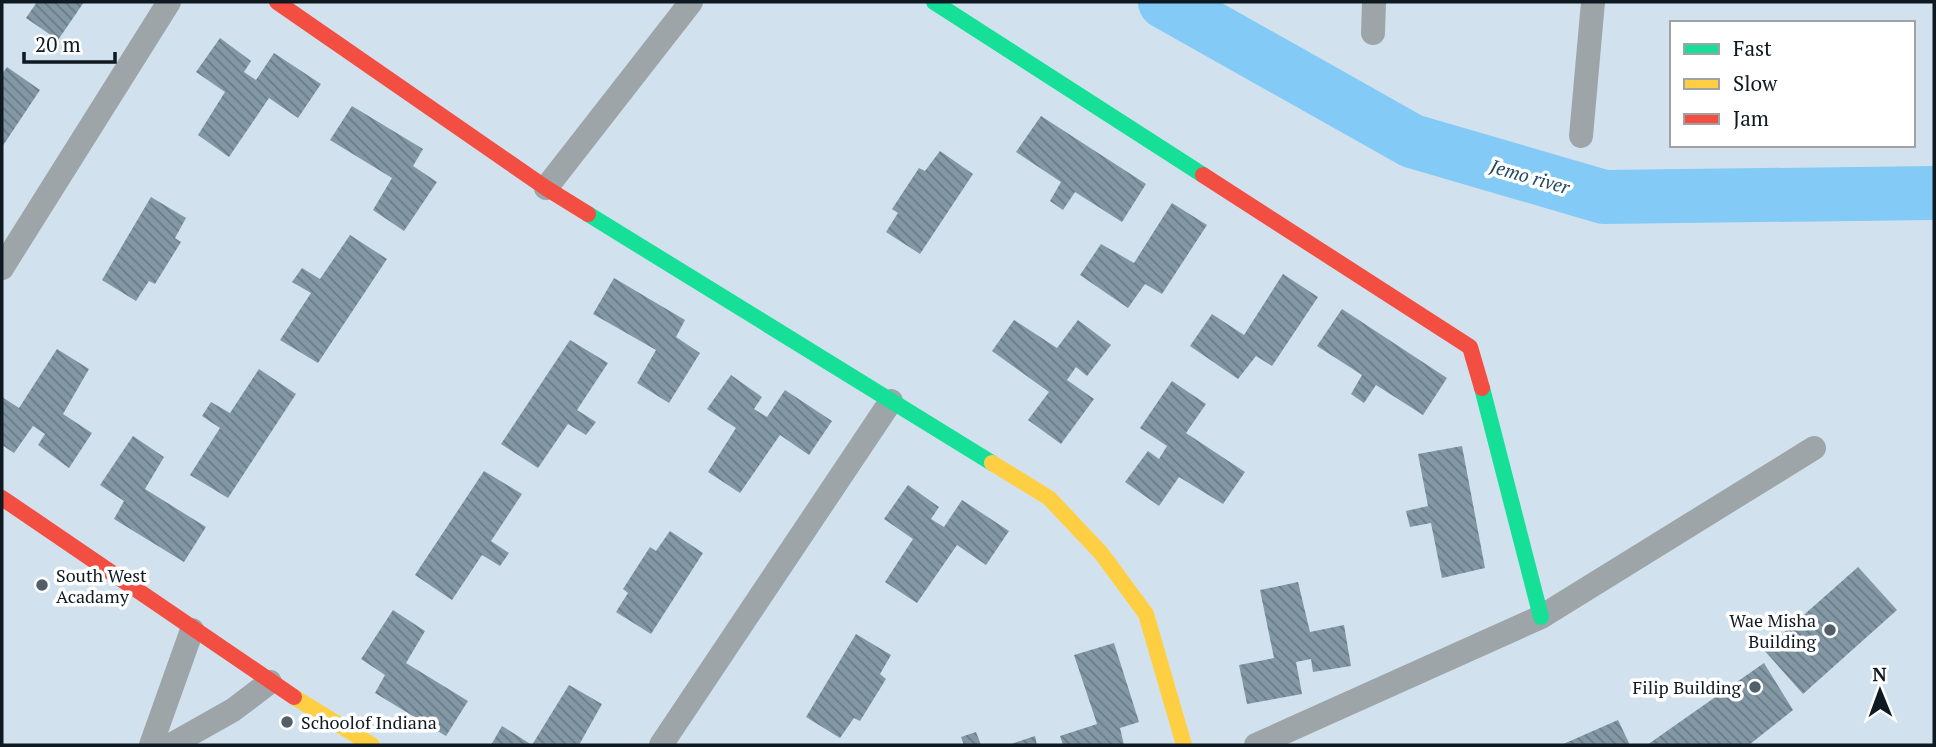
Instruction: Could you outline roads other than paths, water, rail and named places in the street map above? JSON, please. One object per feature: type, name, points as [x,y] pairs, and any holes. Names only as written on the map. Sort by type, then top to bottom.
[{"type":"street","points":[[2,268],[169,2]]},
{"type":"street","points":[[278,2],[547,188],[1049,498],[1101,553],[1146,614],[1184,745]]},
{"type":"street","points":[[547,188],[691,2]]},
{"type":"street","points":[[934,2],[1470,347],[1541,617]]},
{"type":"street","points":[[1373,33],[1374,2]]},
{"type":"street","points":[[1581,135],[1593,2]]},
{"type":"street","points":[[661,745],[891,401]]},
{"type":"street","points":[[1256,745],[1541,617],[1814,448]]},
{"type":"street","points":[[2,498],[192,630],[372,745]]},
{"type":"street","points":[[151,745],[192,630]]},
{"type":"street","points":[[172,745],[233,710],[270,682]]},
{"type":"waterway","name":"Jemo river","points":[[1165,2],[1412,141],[1604,197],[1934,193]]},
{"type":"place","name":"South West Acadamy","points":[[42,585]]},
{"type":"place","name":"Wae Misha Building","points":[[1830,630]]},
{"type":"place","name":"Filip Building","points":[[1755,687]]},
{"type":"place","name":"Schoolof Indiana","points":[[287,722]]}]
